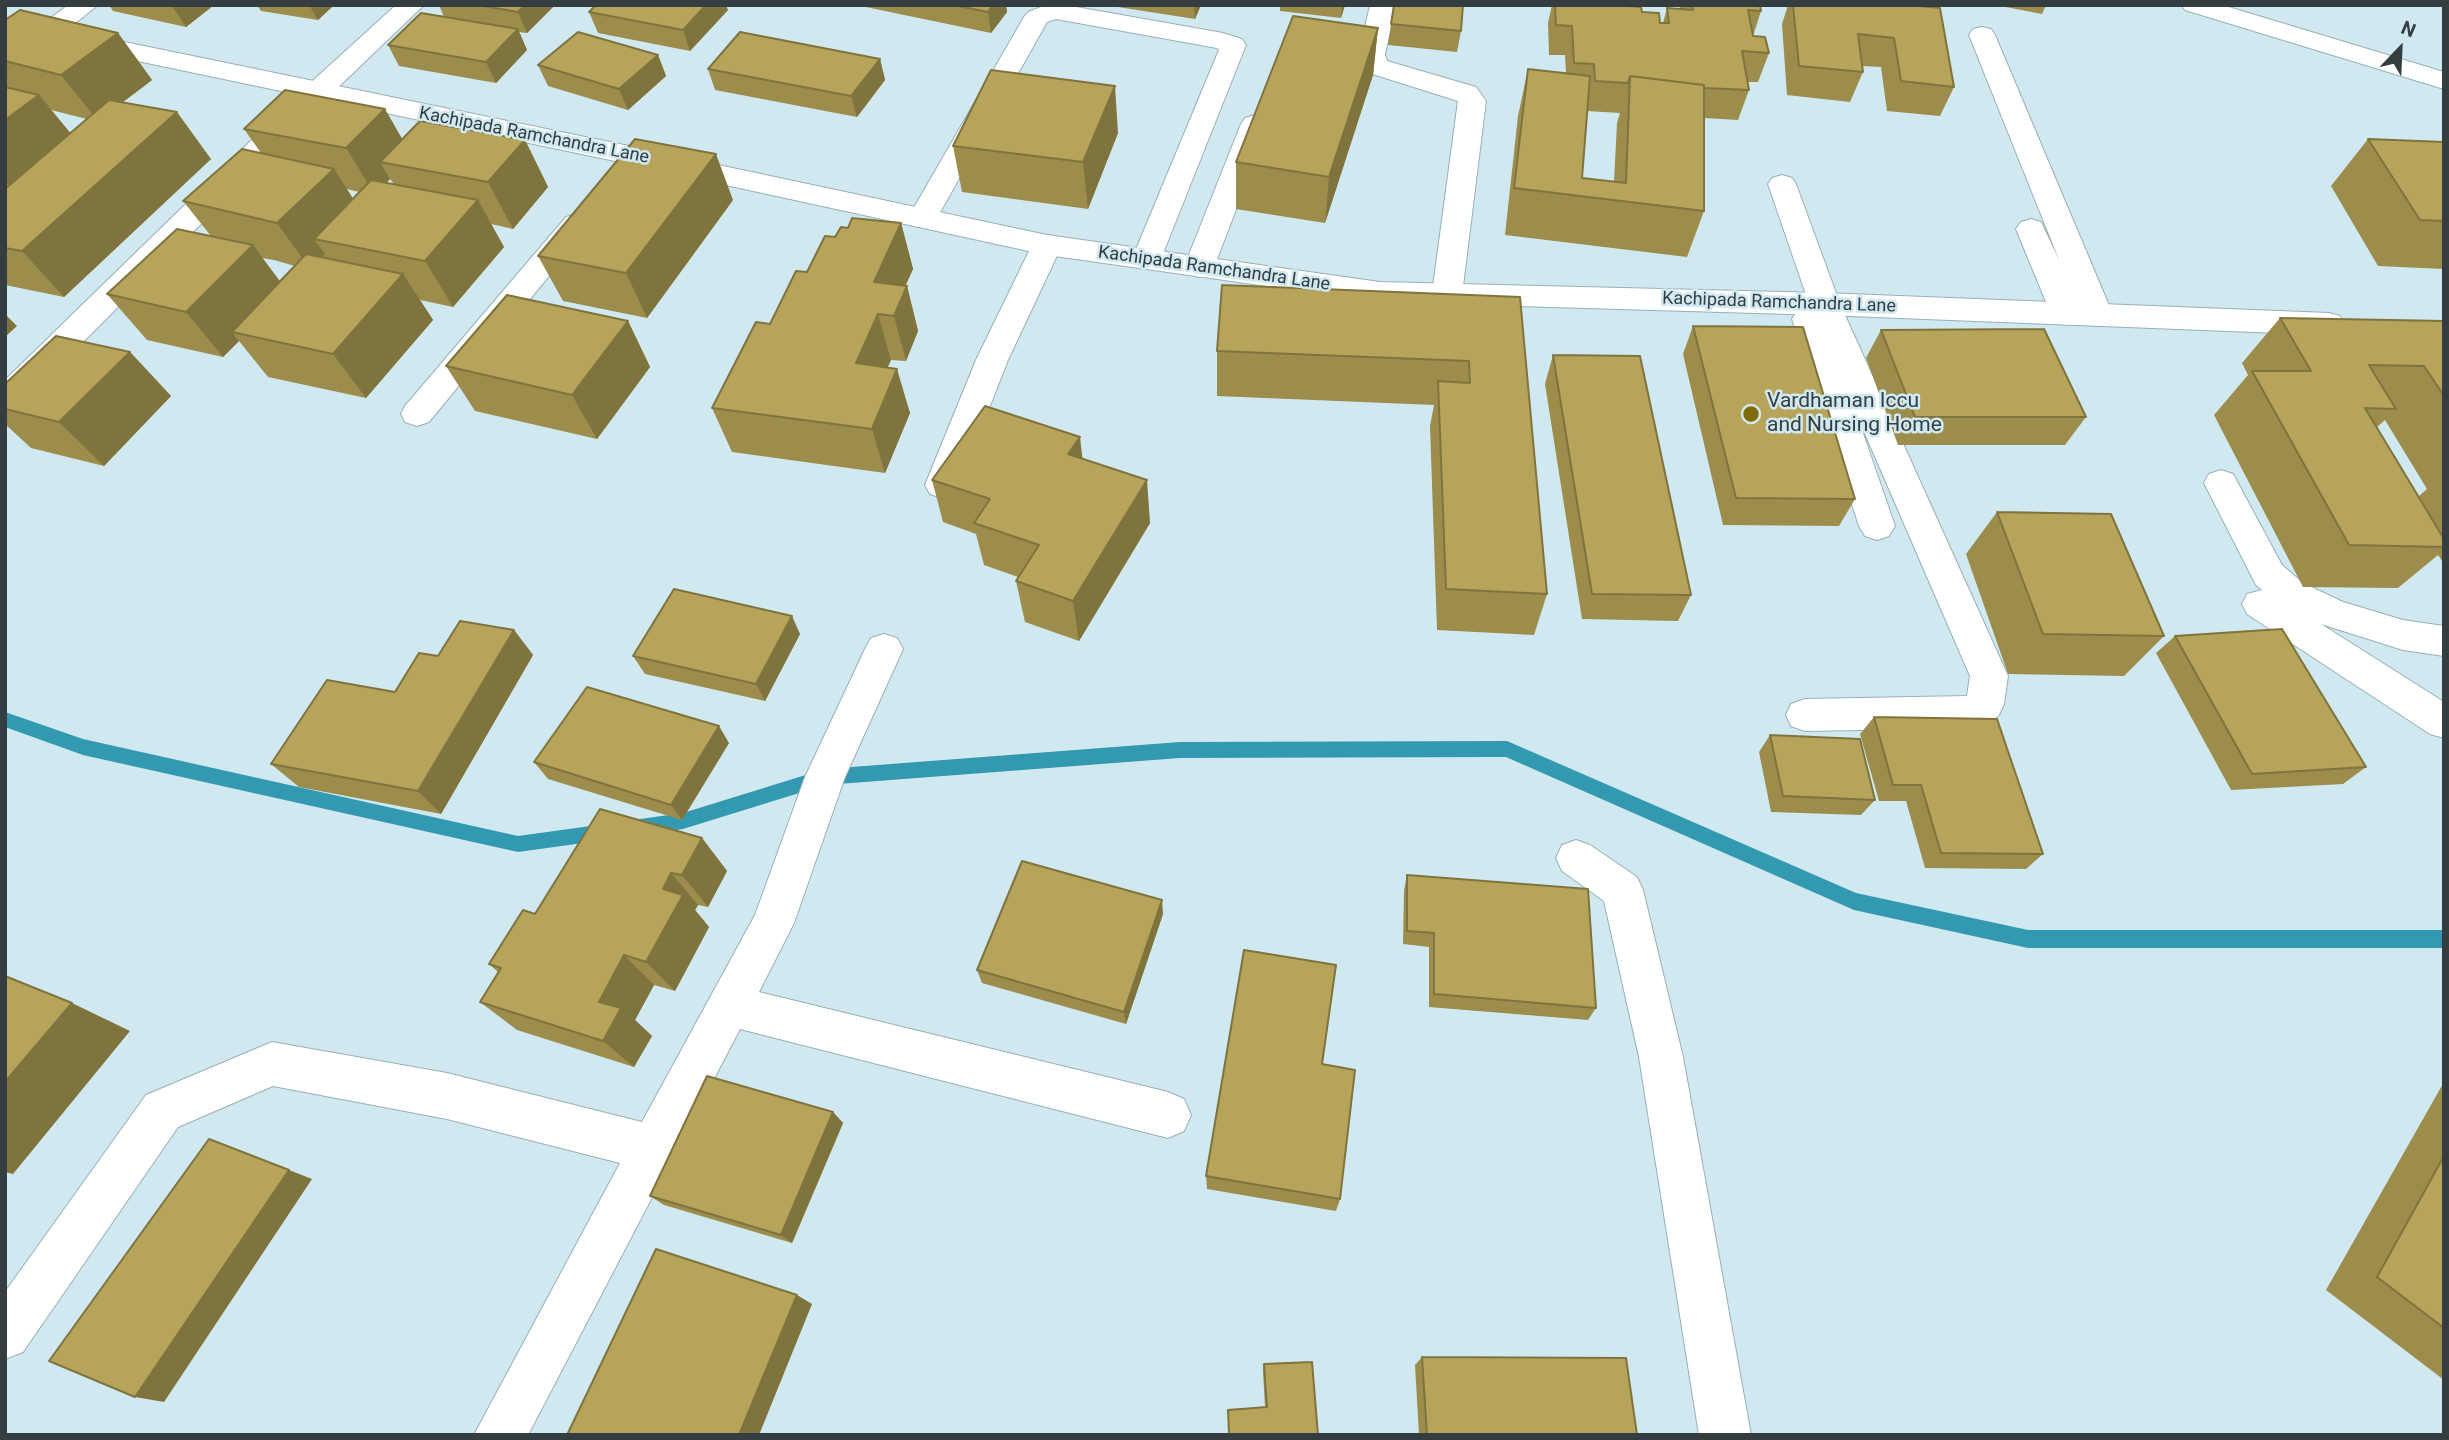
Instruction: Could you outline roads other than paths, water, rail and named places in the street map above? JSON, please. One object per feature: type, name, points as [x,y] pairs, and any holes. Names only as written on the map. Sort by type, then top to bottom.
[{"type":"street","points":[[5,66],[85,5]]},
{"type":"street","points":[[5,400],[317,92],[411,5]]},
{"type":"street","points":[[1383,5],[1372,54],[1375,66],[1466,93],[1472,102],[1447,294]]},
{"type":"street","points":[[2194,5],[2444,81]]},
{"type":"street","points":[[923,218],[1037,17],[1054,11],[1223,41],[1233,45],[1232,50],[1147,259]]},
{"type":"street","name":"Kachipada Ramchandra Lane","points":[[5,28],[47,34],[317,92],[625,166],[923,218],[1047,245],[1380,292],[1814,304],[2357,325]]},
{"type":"street","points":[[1982,35],[2082,315]]},
{"type":"street","points":[[1199,267],[1264,101]]},
{"type":"street","points":[[1782,184],[1877,526]]},
{"type":"street","points":[[417,414],[590,207]]},
{"type":"street","points":[[2031,229],[2082,315]]},
{"type":"street","points":[[942,485],[992,360],[1047,245]]},
{"type":"street","points":[[1805,715],[1976,712],[1985,704],[1989,693],[1989,676],[1814,304]]},
{"type":"street","points":[[2221,484],[2269,575],[2290,593],[2332,612],[2403,635],[2444,641]]},
{"type":"street","points":[[2260,604],[2444,722]]},
{"type":"street","points":[[500,1435],[773,923],[825,777],[884,649]]},
{"type":"street","points":[[1576,858],[1622,890],[1661,1057],[1725,1435]]},
{"type":"street","points":[[729,1005],[1168,1115]]},
{"type":"street","points":[[5,1334],[162,1111],[272,1064],[447,1096],[653,1148]]},
{"type":"waterway","points":[[5,719],[83,747],[518,844],[605,832]]},
{"type":"waterway","points":[[633,828],[683,821],[825,777],[1180,750],[1507,749],[1854,901],[2028,939],[2444,939]]},
{"type":"place","name":"Vardhaman Iccu and Nursing Home","points":[[1751,414]]}]
